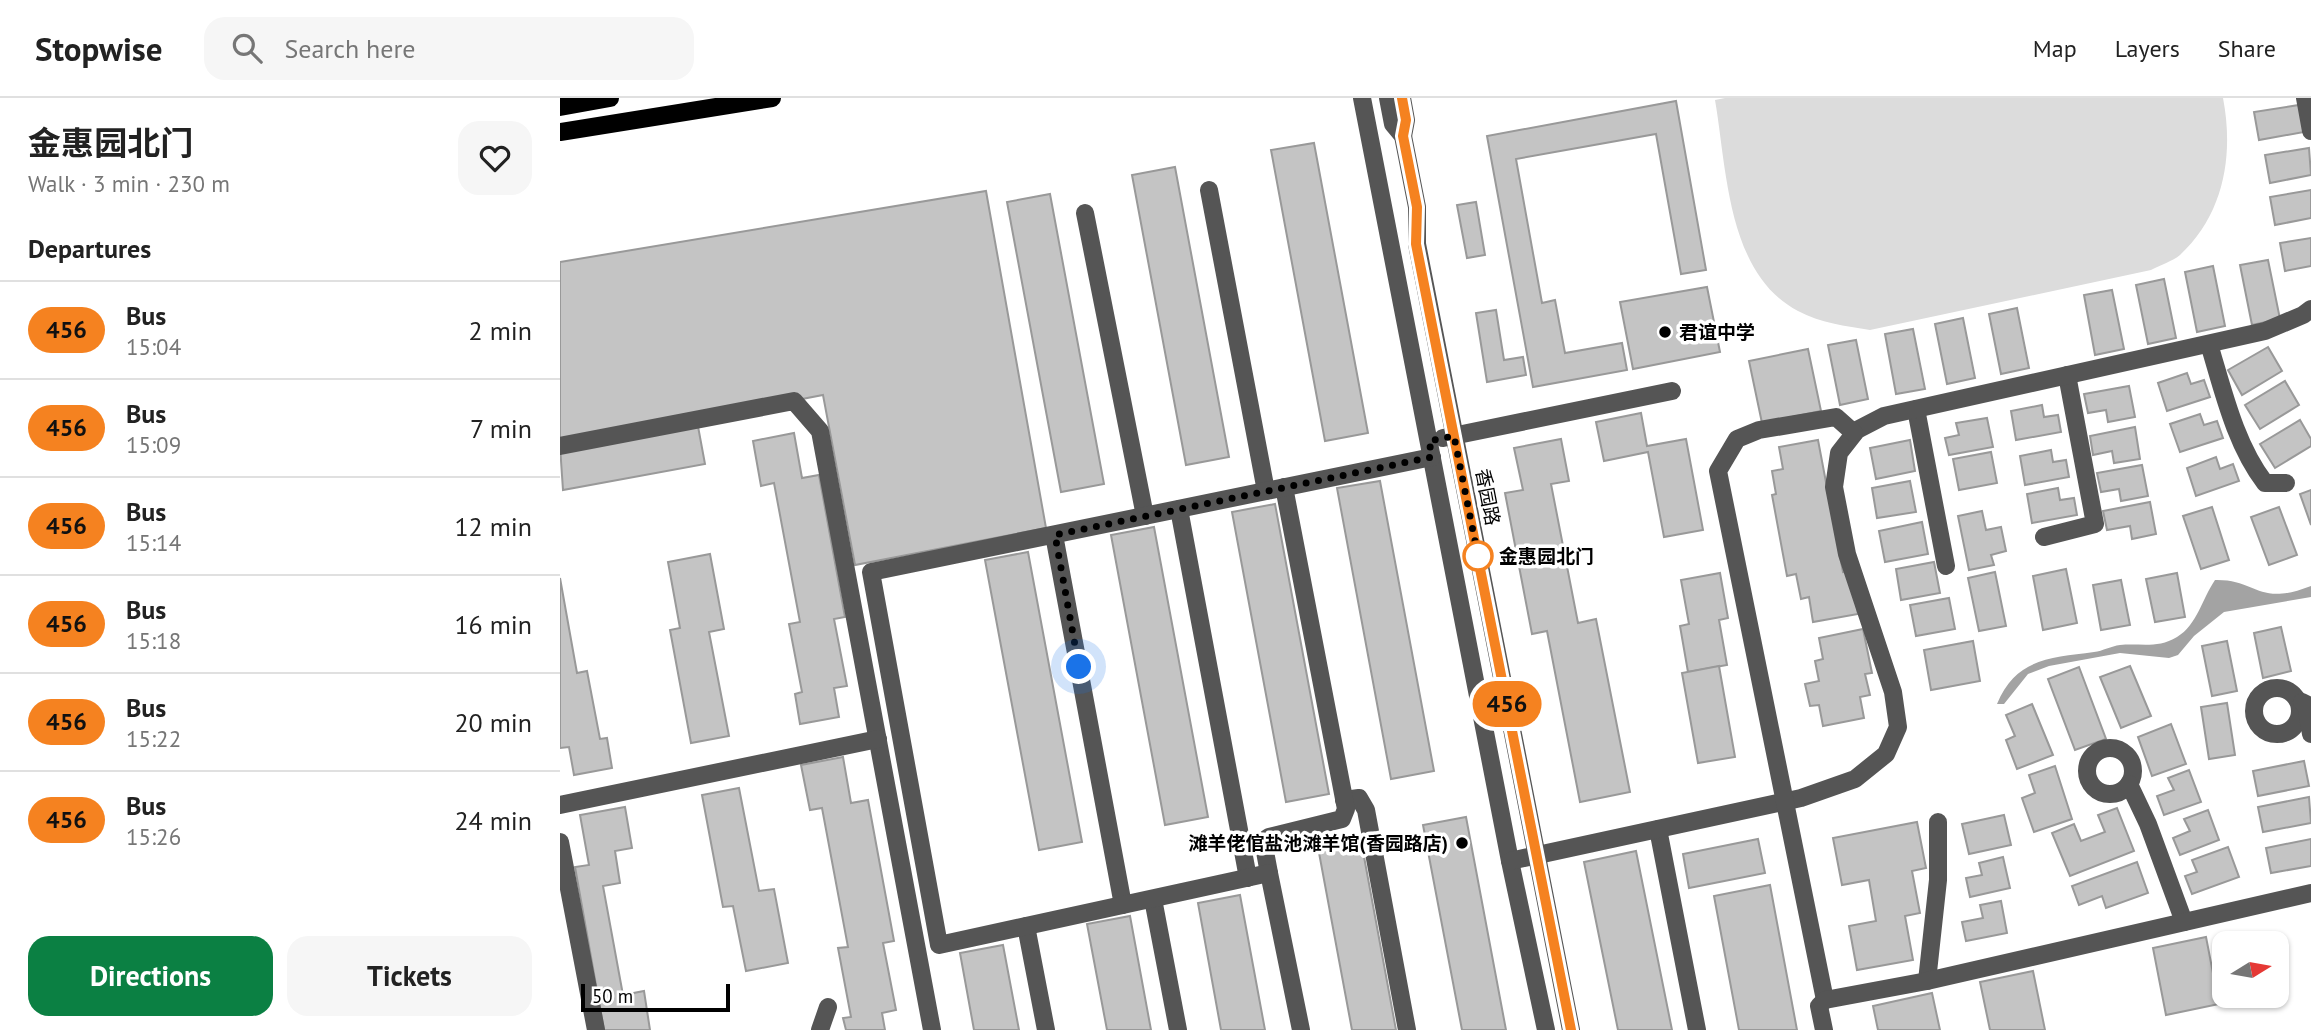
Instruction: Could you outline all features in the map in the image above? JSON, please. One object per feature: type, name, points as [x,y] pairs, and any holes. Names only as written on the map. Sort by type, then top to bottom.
[{"type":"main road","points":[[560,107],[610,98]]},
{"type":"main road","points":[[560,132],[772,98]]},
{"type":"street","points":[[1362,98],[1510,860],[1546,1030]]},
{"type":"street","name":"香园路","points":[[1388,98],[1393,124],[1403,136],[1417,207],[1416,244],[1571,1030]]},
{"type":"street","points":[[1402,98],[1406,120],[1403,136]]},
{"type":"street","points":[[2305,98],[2311,131]]},
{"type":"street","points":[[1209,190],[1266,491]]},
{"type":"street","points":[[1085,213],[1145,516]]},
{"type":"street","points":[[1510,860],[1787,802],[1855,779],[1886,754],[1898,727],[1893,692],[1847,554],[1835,487],[1839,453],[1854,433],[1884,416],[2265,331],[2311,309]]},
{"type":"street","points":[[2209,344],[2232,417],[2253,468],[2265,483],[2287,483]]},
{"type":"street","points":[[2044,537],[2095,524],[2067,375]]},
{"type":"street","points":[[1269,873],[939,945],[871,572],[1284,487],[1430,449],[1454,436],[1672,391]]},
{"type":"street","points":[[560,446],[794,401],[820,431],[932,1030]]},
{"type":"street","points":[[1916,409],[1946,566]]},
{"type":"street","points":[[1825,1000],[1718,471],[1737,439],[1759,430],[1836,416],[1854,433]]},
{"type":"street","points":[[1284,487],[1346,809],[1342,819],[1269,837],[1263,841],[1301,1030]]},
{"type":"street","points":[[1179,509],[1248,878]]},
{"type":"street","points":[[1055,535],[1123,905]]},
{"type":"street","points":[[2296,699],[2306,704],[2311,734]]},
{"type":"street","points":[[560,805],[878,739]]},
{"type":"street","points":[[2129,784],[2148,824],[2184,922]]},
{"type":"street","points":[[1344,800],[1359,798],[1366,810],[1407,1030]]},
{"type":"street","points":[[1927,981],[1938,880],[1938,822]]},
{"type":"street","points":[[1658,829],[1696,1030]]},
{"type":"street","points":[[560,842],[596,1030]]},
{"type":"street","points":[[1824,1030],[1819,1006],[1825,1000],[1927,981],[2311,893]]},
{"type":"street","points":[[1153,899],[1178,1030]]},
{"type":"street","points":[[1026,926],[1046,1030]]},
{"type":"street","points":[[820,1030],[828,1007]]},
{"type":"shaded area","points":[[2223,98],[2226,162],[2216,202],[2195,239],[2180,255],[2151,270],[1870,330],[1824,321],[1798,311],[1775,294],[1757,272],[1734,217],[1728,187],[1715,100]]},
{"type":"shaded area","points":[[2215,580],[2241,583],[2279,594],[2311,586],[2311,597],[2224,612],[2194,636],[2178,655],[2169,658],[2120,653],[2049,666],[2028,674],[2004,704],[1997,704],[2014,677],[2036,663],[2120,645],[2149,645],[2170,641],[2190,626]]},
{"type":"building","points":[[1676,101],[1706,270],[1681,274],[1656,134],[1516,159],[1542,303],[1555,300],[1565,353],[1622,343],[1627,370],[1533,387],[1487,136]]},
{"type":"building","points":[[2299,105],[2304,132],[2259,140],[2254,112]]},
{"type":"building","points":[[1314,143],[1368,433],[1325,441],[1271,150]]},
{"type":"building","points":[[2309,148],[2311,175],[2270,183],[2265,155]]},
{"type":"building","points":[[1175,167],[1229,457],[1186,465],[1132,175]]},
{"type":"building","points":[[2311,190],[2311,218],[2275,225],[2270,197]]},
{"type":"building","points":[[986,191],[1046,528],[855,565],[823,395],[560,446],[560,262]]},
{"type":"building","points":[[1050,194],[1104,484],[1061,492],[1007,202]]},
{"type":"building","points":[[1476,202],[1485,255],[1467,258],[1457,205]]},
{"type":"building","points":[[2311,238],[2311,266],[2285,271],[2280,243]]},
{"type":"building","points":[[2268,260],[2280,319],[2252,325],[2240,265]]},
{"type":"building","points":[[2213,266],[2225,326],[2197,332],[2185,272]]},
{"type":"building","points":[[2164,279],[2176,338],[2148,344],[2136,285]]},
{"type":"building","points":[[1707,287],[1720,352],[1633,369],[1620,302]]},
{"type":"building","points":[[2112,290],[2124,349],[2095,355],[2084,295]]},
{"type":"building","points":[[2017,308],[2029,368],[2001,374],[1989,314]]},
{"type":"building","points":[[1496,310],[1504,360],[1523,357],[1526,375],[1487,382],[1476,313]]},
{"type":"building","points":[[1963,318],[1975,378],[1947,384],[1935,324]]},
{"type":"building","points":[[1913,329],[1925,389],[1896,394],[1885,334]]},
{"type":"building","points":[[1856,340],[1868,399],[1840,405],[1828,345]]},
{"type":"building","points":[[2268,347],[2282,371],[2242,395],[2228,370]]},
{"type":"building","points":[[1808,349],[1821,411],[1762,423],[1749,361]]},
{"type":"building","points":[[2187,373],[2191,384],[2204,380],[2210,397],[2167,411],[2158,383]]},
{"type":"building","points":[[2285,381],[2299,405],[2260,429],[2245,405]]},
{"type":"building","points":[[2129,386],[2135,417],[2108,422],[2106,410],[2088,413],[2084,394]]},
{"type":"building","points":[[2042,405],[2044,417],[2058,415],[2061,432],[2016,440],[2011,411]]},
{"type":"building","points":[[1641,413],[1647,446],[1686,439],[1703,530],[1664,537],[1648,452],[1604,461],[1596,422]]},
{"type":"building","points":[[2200,414],[2204,425],[2217,421],[2223,438],[2180,452],[2170,424]]},
{"type":"building","points":[[1987,418],[1993,447],[1949,455],[1945,438],[1959,435],[1956,423]]},
{"type":"building","points":[[2300,420],[2311,439],[2311,446],[2275,468],[2260,444]]},
{"type":"building","points":[[697,421],[705,464],[563,490],[560,446]]},
{"type":"building","points":[[2135,427],[2140,459],[2114,463],[2112,451],[2093,455],[2090,436]]},
{"type":"building","points":[[794,433],[802,478],[819,475],[845,617],[834,619],[847,686],[834,688],[839,717],[800,724],[795,694],[802,692],[789,624],[800,622],[774,483],[761,486],[753,441]]},
{"type":"building","points":[[1561,439],[1569,481],[1551,484],[1578,623],[1596,619],[1630,792],[1580,802],[1547,631],[1532,634],[1505,493],[1523,490],[1514,448]]},
{"type":"building","points":[[1818,440],[1843,572],[1850,571],[1858,614],[1813,622],[1809,597],[1801,599],[1796,574],[1787,576],[1772,495],[1776,494],[1772,471],[1783,469],[1779,447]]},
{"type":"building","points":[[1910,440],[1915,471],[1876,479],[1870,448]]},
{"type":"building","points":[[2051,450],[2053,462],[2066,460],[2069,477],[2025,485],[2020,456]]},
{"type":"building","points":[[1991,452],[1997,483],[1959,490],[1953,459]]},
{"type":"building","points":[[2216,457],[2220,469],[2233,464],[2239,481],[2196,496],[2187,468]]},
{"type":"building","points":[[2142,465],[2148,496],[2121,501],[2119,489],[2101,492],[2097,473]]},
{"type":"building","points":[[1380,481],[1434,771],[1391,779],[1337,488]]},
{"type":"building","points":[[1910,481],[1916,512],[1877,518],[1872,488]]},
{"type":"building","points":[[2058,488],[2060,500],[2074,498],[2077,515],[2032,523],[2027,494]]},
{"type":"building","points":[[2311,490],[2311,525],[2300,494]]},
{"type":"building","points":[[2150,502],[2156,534],[2132,539],[2130,526],[2107,530],[2103,511]]},
{"type":"building","points":[[1275,504],[1329,794],[1286,802],[1232,512]]},
{"type":"building","points":[[2212,507],[2229,560],[2201,569],[2183,516]]},
{"type":"building","points":[[2279,507],[2297,555],[2269,565],[2251,517]]},
{"type":"building","points":[[1982,511],[1986,530],[2001,527],[2006,551],[1991,555],[1994,565],[1969,570],[1958,516]]},
{"type":"building","points":[[1922,522],[1928,554],[1885,562],[1879,531]]},
{"type":"building","points":[[1154,527],[1208,817],[1165,825],[1111,535]]},
{"type":"building","points":[[1028,552],[1082,842],[1039,850],[985,560]]},
{"type":"building","points":[[710,554],[724,629],[709,632],[729,736],[691,743],[670,630],[680,628],[668,562]]},
{"type":"building","points":[[1934,562],[1940,593],[1901,600],[1896,569]]},
{"type":"building","points":[[2066,569],[2077,623],[2043,630],[2033,576]]},
{"type":"building","points":[[1995,572],[2006,626],[1979,631],[1968,578]]},
{"type":"building","points":[[1720,573],[1728,618],[1719,620],[1727,665],[1688,672],[1680,626],[1689,624],[1681,580]]},
{"type":"building","points":[[2177,573],[2185,617],[2155,622],[2146,579]]},
{"type":"building","points":[[560,578],[577,673],[587,671],[600,739],[607,738],[612,768],[574,775],[569,747],[560,748]]},
{"type":"building","points":[[2121,580],[2130,625],[2101,630],[2093,585]]},
{"type":"building","points":[[1949,598],[1955,629],[1916,636],[1910,605]]},
{"type":"building","points":[[2281,627],[2291,671],[2263,678],[2254,633]]},
{"type":"building","points":[[1863,629],[1872,673],[1865,674],[1870,695],[1860,697],[1864,718],[1823,726],[1819,705],[1810,706],[1805,684],[1819,681],[1815,661],[1823,659],[1819,638]]},
{"type":"building","points":[[1973,641],[1980,681],[1931,690],[1924,650]]},
{"type":"building","points":[[2227,641],[2237,691],[2212,696],[2202,646]]},
{"type":"building","points":[[1719,666],[1735,757],[1698,763],[1682,673]]},
{"type":"building","points":[[2130,666],[2151,716],[2121,728],[2100,677]]},
{"type":"building","points":[[2079,667],[2106,739],[2075,750],[2048,679]]},
{"type":"building","points":[[2227,703],[2235,755],[2209,759],[2201,707]]},
{"type":"building","points":[[2032,704],[2053,755],[2017,769],[2006,740],[2015,736],[2006,715]]},
{"type":"building","points":[[2171,724],[2186,764],[2152,776],[2138,737]]},
{"type":"building","points":[[843,757],[851,803],[868,800],[894,941],[883,943],[896,1010],[882,1013],[885,1030],[846,1030],[843,1018],[851,1017],[838,948],[848,947],[822,808],[810,810],[801,765]]},
{"type":"building","points":[[2304,761],[2309,786],[2258,796],[2253,771]]},
{"type":"building","points":[[2055,766],[2072,819],[2034,832],[2022,798],[2035,793],[2029,775]]},
{"type":"building","points":[[2189,770],[2201,802],[2164,815],[2157,796],[2174,790],[2168,778]]},
{"type":"building","points":[[739,788],[759,891],[774,889],[788,963],[746,971],[733,906],[723,907],[702,795]]},
{"type":"building","points":[[2309,797],[2311,823],[2263,832],[2258,807]]},
{"type":"building","points":[[625,807],[632,848],[615,851],[620,883],[603,886],[623,995],[644,991],[650,1030],[604,1030],[575,867],[589,865],[580,815]]},
{"type":"building","points":[[2117,808],[2134,851],[2070,876],[2052,833],[2074,824],[2081,841],[2105,832],[2098,815]]},
{"type":"building","points":[[2208,810],[2219,840],[2180,855],[2173,838],[2190,831],[2184,819]]},
{"type":"building","points":[[2004,815],[2011,845],[1969,854],[1962,824]]},
{"type":"building","points":[[1466,817],[1506,1030],[1462,1030],[1423,825]]},
{"type":"building","points":[[1917,822],[1926,868],[1912,871],[1920,913],[1905,916],[1913,960],[1857,970],[1849,926],[1876,921],[1869,880],[1842,885],[1833,838]]},
{"type":"building","points":[[1360,835],[1396,1030],[1352,1030],[1317,842]]},
{"type":"building","points":[[1758,839],[1765,873],[1689,888],[1683,854]]},
{"type":"building","points":[[2311,839],[2311,866],[2271,873],[2266,848]]},
{"type":"building","points":[[2228,847],[2239,877],[2192,894],[2185,876],[2197,872],[2192,860]]},
{"type":"building","points":[[1636,851],[1672,1030],[1618,1030],[1584,862]]},
{"type":"building","points":[[2003,857],[2010,888],[1970,897],[1966,878],[1982,875],[1979,863]]},
{"type":"building","points":[[2137,862],[2148,893],[2106,908],[2102,896],[2079,905],[2072,886]]},
{"type":"building","points":[[1770,885],[1797,1030],[1739,1030],[1714,896]]},
{"type":"building","points":[[1240,895],[1265,1030],[1221,1030],[1198,903]]},
{"type":"building","points":[[2001,901],[2007,933],[1966,941],[1962,922],[1983,918],[1980,905]]},
{"type":"building","points":[[1130,916],[1151,1030],[1107,1030],[1087,924]]},
{"type":"building","points":[[2206,937],[2212,968],[2212,1005],[2166,1015],[2153,948]]},
{"type":"building","points":[[1003,945],[1019,1030],[974,1030],[960,953]]},
{"type":"building","points":[[2033,971],[2045,1030],[1990,1030],[1980,982]]},
{"type":"building","points":[[1932,993],[1940,1030],[1878,1030],[1873,1006]]},
{"type":"bus line","name":"456","points":[[1402,98],[1406,120],[1403,136],[1417,207],[1416,244],[1571,1030]]},
{"type":"place","name":"君谊中学","points":[[1665,332]]},
{"type":"place","name":"金惠园北门","points":[[1478,556]]},
{"type":"place","name":"滩羊佬倌盐池滩羊馆(香园路店)","points":[[1462,843]]},
{"type":"route","points":[[1079,667],[1055,535],[1432,457],[1429,441],[1454,436],[1478,556]]}]
